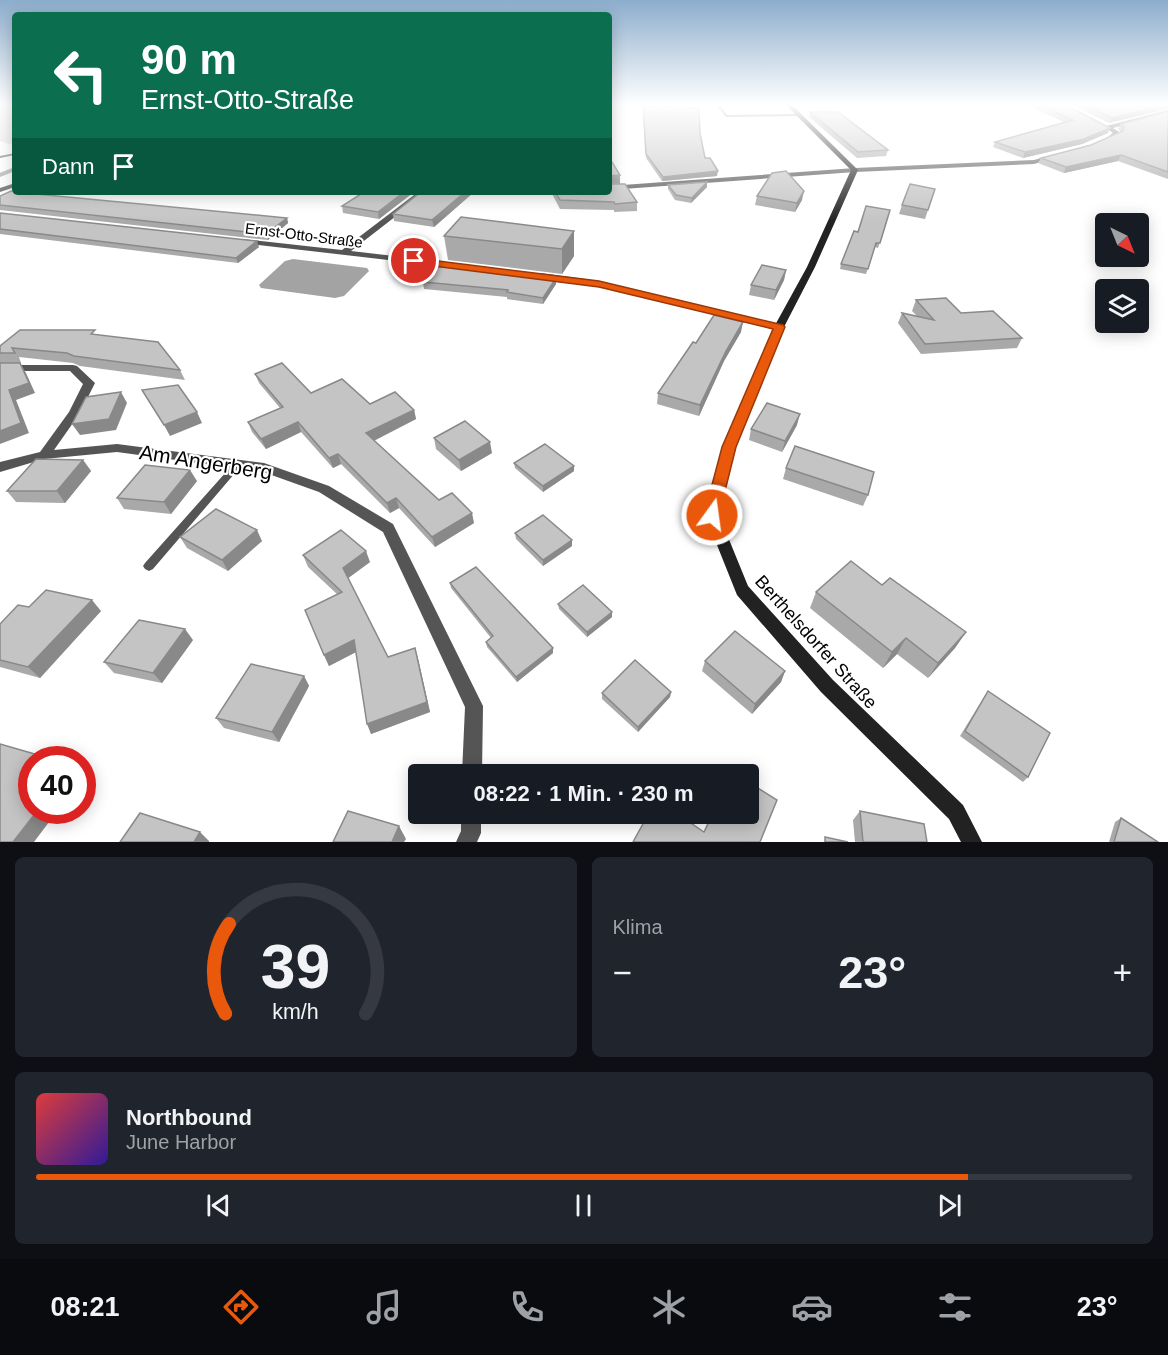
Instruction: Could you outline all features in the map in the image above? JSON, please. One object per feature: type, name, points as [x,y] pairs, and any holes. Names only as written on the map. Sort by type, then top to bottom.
[{"type":"street","points":[[827,143],[855,170]]},
{"type":"street","points":[[612,188],[855,170],[1034,162],[1068,153]]},
{"type":"street","name":"Berthelsdorfer Straße","points":[[855,170],[811,267],[779,327],[729,447],[712,515],[742,590],[827,686],[956,813],[972,842]]},
{"type":"street","points":[[344,253],[419,195]]},
{"type":"street","name":"Ernst-Otto-Straße","points":[[237,240],[460,267]]},
{"type":"street","points":[[530,275],[599,284],[779,327]]},
{"type":"street","points":[[0,368],[73,368],[89,383],[74,413],[44,454]]},
{"type":"street","name":"Am Angerberg","points":[[0,467],[44,454],[117,448],[264,468],[324,489],[388,528],[474,706],[472,764]]},
{"type":"street","points":[[466,842],[471,832],[471,824]]},
{"type":"lane","points":[[149,566],[238,464]]},
{"type":"shaded area","points":[[293,259],[367,268],[369,271],[344,296],[335,298],[261,288],[259,285],[285,261]]},
{"type":"building","points":[[645,143],[702,143],[705,158],[710,158],[718,171],[663,177],[646,154]]},
{"type":"building","points":[[848,143],[879,143],[888,150],[858,152]]},
{"type":"building","points":[[999,143],[1065,143],[1025,152]]},
{"type":"building","points":[[1168,143],[1168,172],[1121,155],[1066,167],[1041,158],[1091,145]]},
{"type":"building","points":[[612,162],[620,175],[612,176]]},
{"type":"building","points":[[786,171],[804,191],[797,203],[757,196],[772,173]]},
{"type":"building","points":[[707,182],[692,198],[676,195],[668,185]]},
{"type":"building","points":[[612,184],[625,184],[637,202],[615,204],[614,202],[560,200],[557,195],[612,195]]},
{"type":"building","points":[[910,184],[935,189],[928,210],[902,205]]},
{"type":"building","points":[[11,191],[12,195],[46,195],[287,218],[266,234],[0,205],[0,196]]},
{"type":"building","points":[[359,195],[400,195],[378,212],[342,206]]},
{"type":"building","points":[[417,195],[461,195],[432,220],[393,214]]},
{"type":"building","points":[[866,206],[890,210],[880,243],[876,243],[868,269],[841,264],[854,231],[858,232]]},
{"type":"building","points":[[0,213],[257,241],[236,258],[0,229]]},
{"type":"building","points":[[461,217],[574,231],[562,249],[444,236]]},
{"type":"building","points":[[439,263],[556,278],[543,298],[507,292],[508,290],[423,282]]},
{"type":"building","points":[[762,265],[786,270],[776,290],[751,285]]},
{"type":"building","points":[[946,298],[961,313],[993,311],[1022,338],[925,344],[902,313],[934,320],[916,300]]},
{"type":"building","points":[[714,315],[743,322],[700,405],[658,393],[693,342],[696,343]]},
{"type":"building","points":[[20,330],[95,330],[91,334],[158,342],[180,370],[74,356],[67,353],[12,348],[15,353],[0,353],[0,346]]},
{"type":"building","points":[[0,363],[20,363],[29,383],[9,390],[21,423],[0,431]]},
{"type":"building","points":[[282,363],[311,393],[342,379],[370,404],[395,392],[414,410],[366,433],[439,500],[452,493],[472,513],[432,537],[396,498],[387,503],[338,454],[329,458],[298,422],[261,439],[248,422],[283,407],[255,374]]},
{"type":"building","points":[[178,385],[197,412],[164,425],[142,390]]},
{"type":"building","points":[[121,392],[109,419],[72,424],[86,397]]},
{"type":"building","points":[[767,403],[800,414],[785,441],[751,429]]},
{"type":"building","points":[[465,421],[490,442],[459,460],[434,438]]},
{"type":"building","points":[[545,444],[574,466],[543,486],[514,463]]},
{"type":"building","points":[[795,446],[874,472],[868,495],[786,468]]},
{"type":"building","points":[[36,459],[83,460],[57,491],[7,491]]},
{"type":"building","points":[[145,465],[190,470],[164,502],[117,498]]},
{"type":"building","points":[[216,509],[257,530],[222,560],[180,537]]},
{"type":"building","points":[[543,515],[572,540],[543,560],[515,533]]},
{"type":"building","points":[[341,530],[366,551],[343,568],[388,657],[415,648],[427,702],[367,724],[354,640],[324,655],[305,610],[342,592],[303,555]]},
{"type":"building","points":[[851,561],[882,585],[890,578],[966,632],[938,663],[906,638],[892,652],[816,592]]},
{"type":"building","points":[[476,567],[553,648],[516,677],[486,642],[493,636],[450,583]]},
{"type":"building","points":[[583,585],[612,612],[587,632],[558,604]]},
{"type":"building","points":[[46,590],[92,600],[28,667],[0,660],[0,624],[18,605],[29,607]]},
{"type":"building","points":[[139,620],[185,629],[153,673],[104,662]]},
{"type":"building","points":[[735,631],[785,671],[755,704],[705,661]]},
{"type":"building","points":[[635,660],[671,692],[638,727],[602,693]]},
{"type":"building","points":[[251,664],[304,676],[272,732],[216,718]]},
{"type":"building","points":[[988,691],[1050,733],[1028,777],[965,731]]},
{"type":"building","points":[[0,744],[18,749],[18,824],[27,824],[13,842],[0,842]]},
{"type":"building","points":[[759,789],[777,800],[760,842],[633,842],[643,824],[692,824],[704,832],[708,824],[759,824]]},
{"type":"building","points":[[348,811],[399,826],[392,842],[333,842]]},
{"type":"building","points":[[860,811],[924,824],[927,842],[863,842]]},
{"type":"building","points":[[140,813],[200,832],[194,842],[120,842]]},
{"type":"building","points":[[1121,818],[1158,842],[1114,842]]},
{"type":"building","points":[[825,837],[848,842],[825,842]]},
{"type":"waterway","points":[[0,175],[12,170]]},
{"type":"route","points":[[414,261],[599,284],[779,327],[729,447],[712,515]]}]
